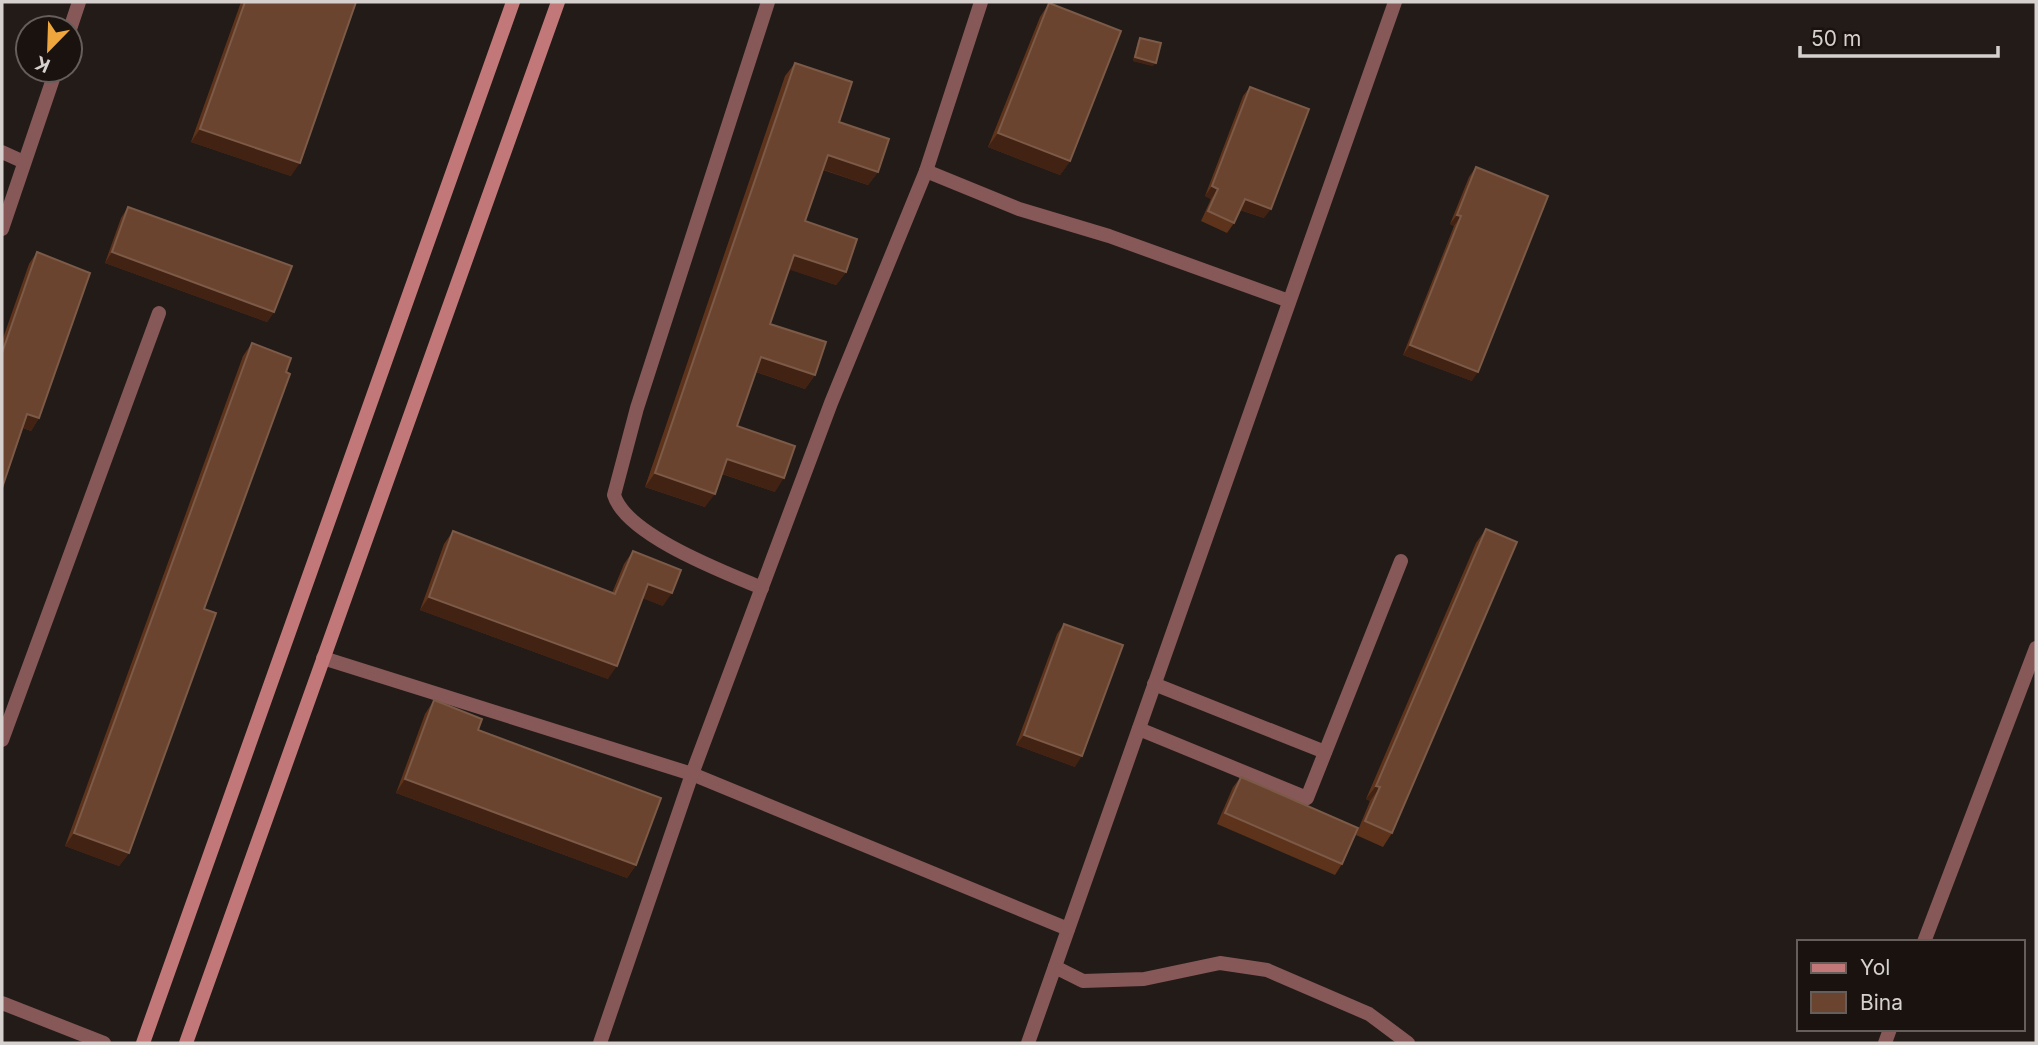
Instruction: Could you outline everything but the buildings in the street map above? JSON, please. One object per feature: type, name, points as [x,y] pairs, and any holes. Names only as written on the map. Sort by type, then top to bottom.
[{"type":"street","points":[[143,1043],[513,2]]},
{"type":"street","points":[[186,1043],[558,2]]},
{"type":"street","points":[[762,588],[692,558],[642,527],[618,509],[614,495],[641,395],[768,2]]},
{"type":"street","points":[[600,1043],[692,775],[831,403],[926,170],[981,2]]},
{"type":"street","points":[[1028,1043],[1395,2]]},
{"type":"street","points":[[2,229],[51,84]]},
{"type":"street","points":[[2,152],[24,162]]},
{"type":"street","points":[[926,170],[1019,209],[1109,236],[1289,301]]},
{"type":"street","points":[[2,740],[159,313]]},
{"type":"street","points":[[1139,729],[1307,798],[1401,561]]},
{"type":"street","points":[[1925,940],[2036,648]]},
{"type":"street","points":[[323,658],[692,775],[1068,929]]},
{"type":"street","points":[[1154,684],[1325,752]]},
{"type":"street","points":[[1055,967],[1083,981],[1144,979],[1220,963],[1267,970],[1369,1014],[1408,1043]]},
{"type":"street","points":[[2,1003],[104,1043]]}]
